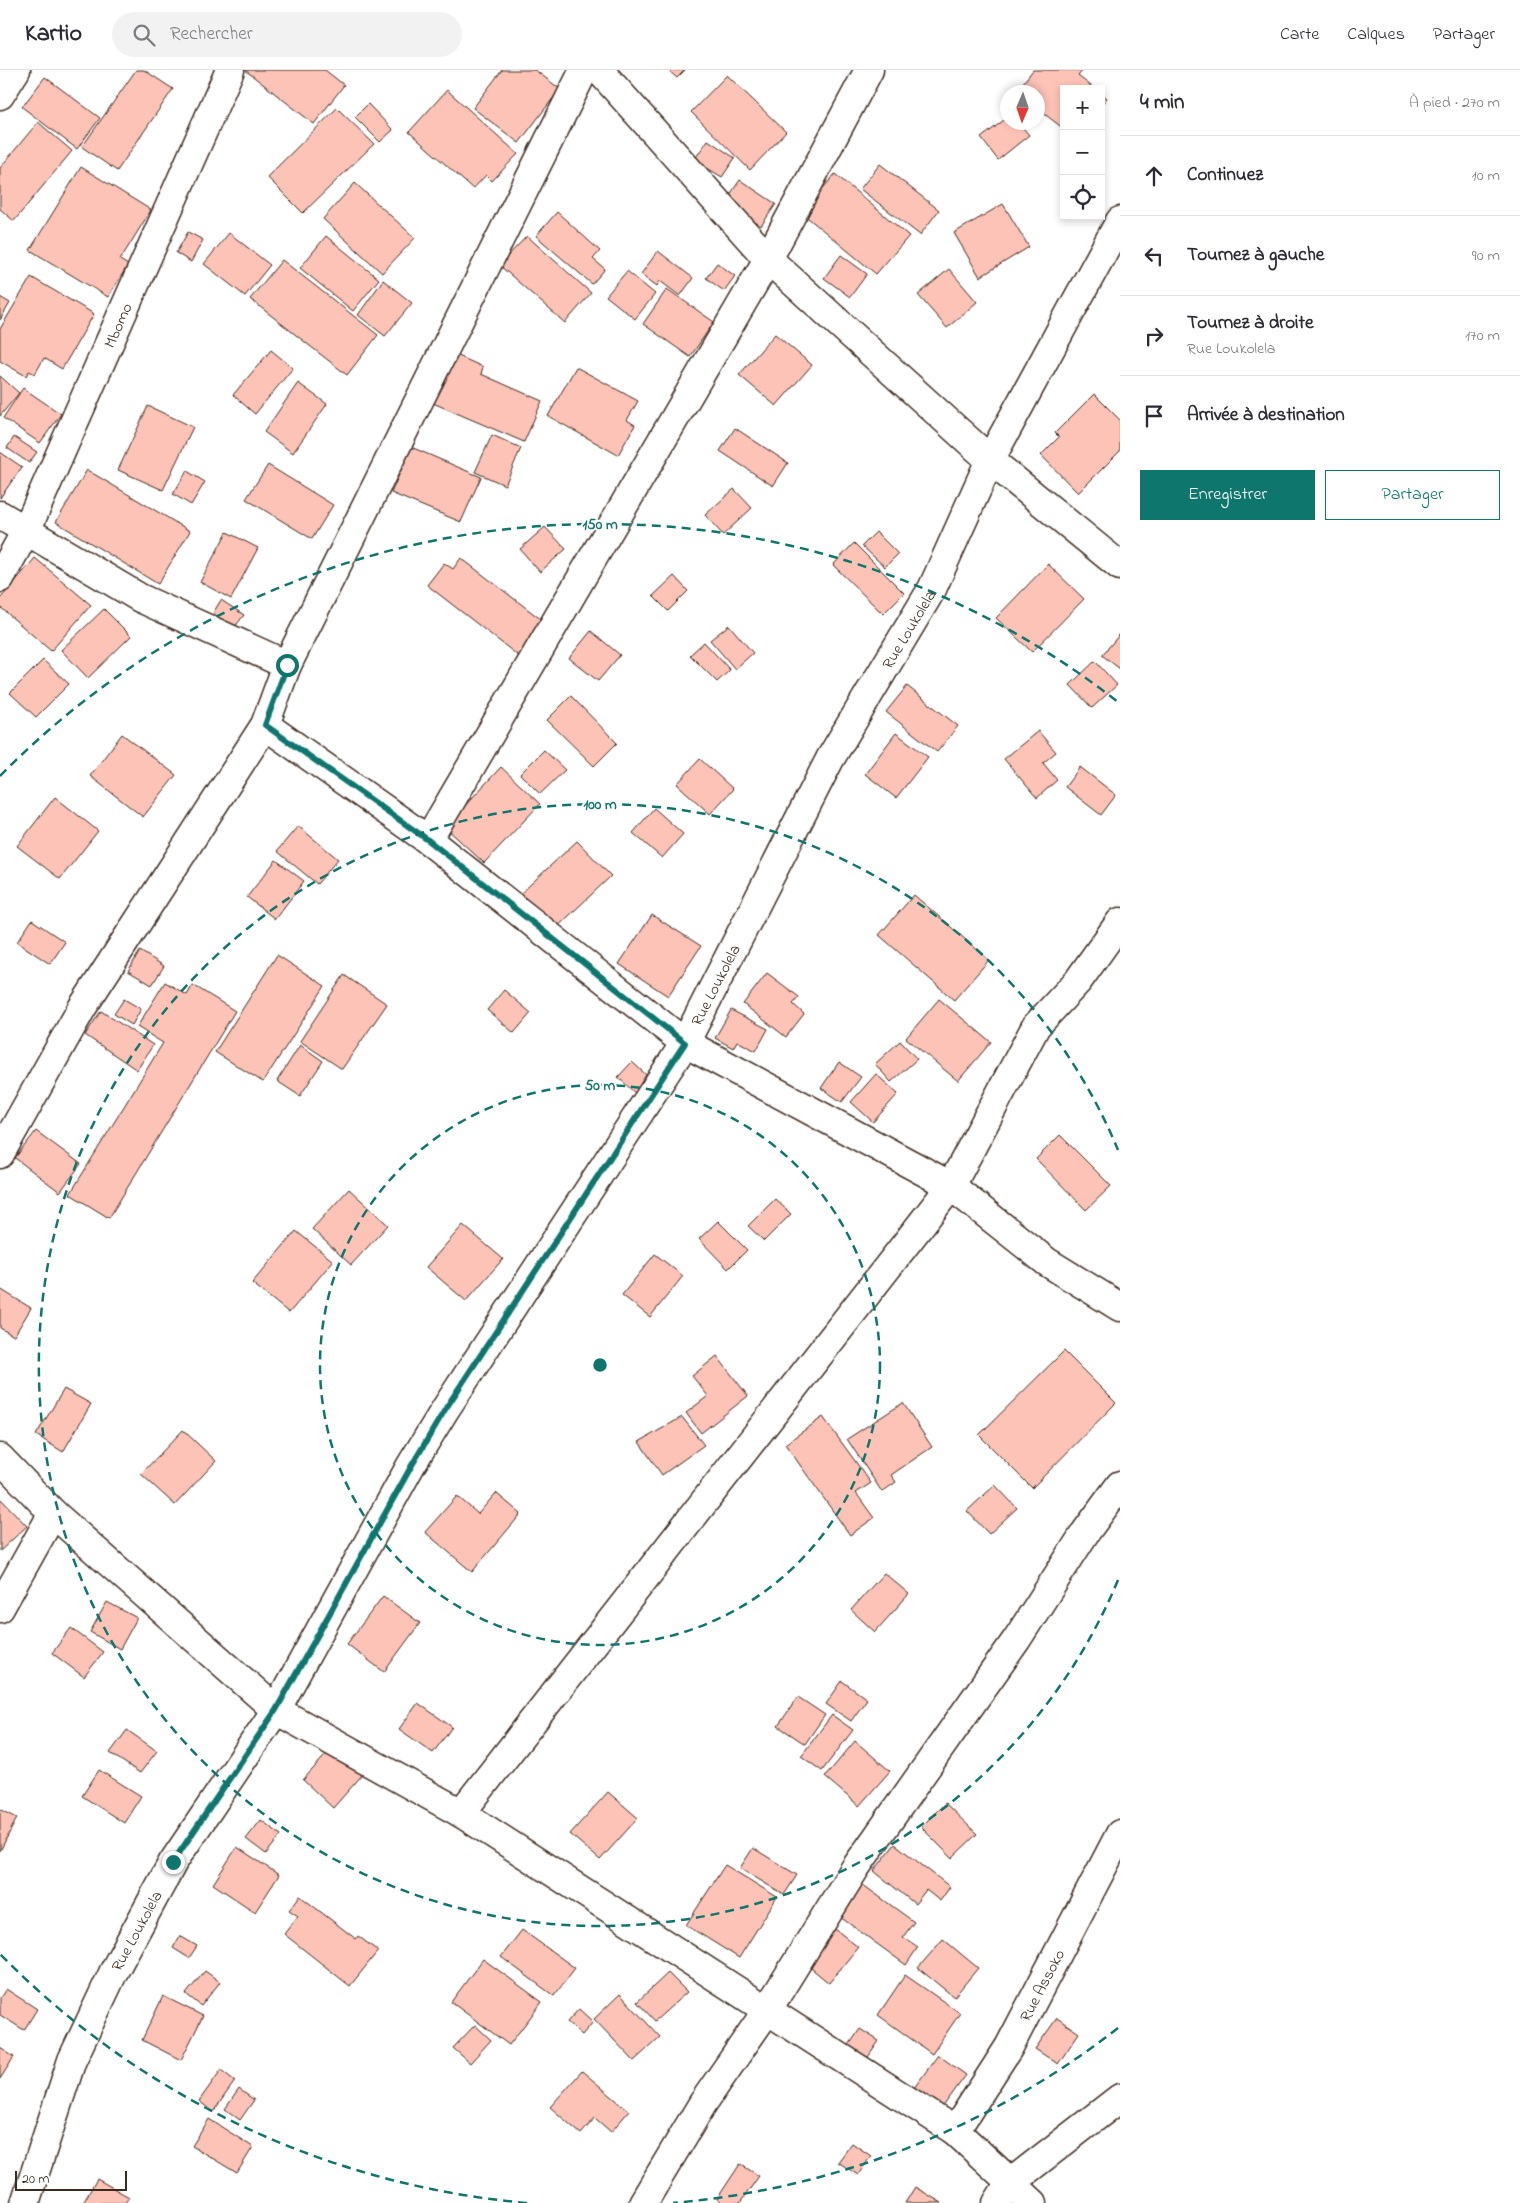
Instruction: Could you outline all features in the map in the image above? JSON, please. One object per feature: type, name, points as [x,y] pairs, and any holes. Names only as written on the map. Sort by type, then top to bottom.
[{"type":"street","points":[[0,95],[16,70]]},
{"type":"street","name":"Mbomo","points":[[0,578],[26,531],[230,70]]},
{"type":"street","points":[[0,1154],[82,1008],[265,725],[287,665],[584,70]]},
{"type":"street","points":[[599,70],[768,259],[990,460],[1120,566]]},
{"type":"street","points":[[428,840],[768,259],[869,70]]},
{"type":"street","name":"Rue Loukolela","points":[[25,2203],[72,2060],[114,1970],[173,1862],[276,1710],[412,1465],[685,1043],[830,759],[932,589],[990,460],[1120,221]]},
{"type":"street","points":[[0,515],[140,598],[287,665]]},
{"type":"street","points":[[265,725],[428,840],[685,1043],[951,1186],[1047,1262],[1120,1307]]},
{"type":"street","points":[[461,1813],[951,1186],[1036,1026],[1078,981],[1120,922]]},
{"type":"street","points":[[0,1458],[53,1513],[276,1710],[461,1813],[766,2012],[955,2132],[1003,2193],[1033,2203]]},
{"type":"street","points":[[643,2203],[703,2103],[766,2012],[856,1867],[1017,1639],[1085,1533],[1120,1485]]},
{"type":"street","points":[[0,1608],[53,1513]]},
{"type":"street","name":"Rue Assoko","points":[[955,2132],[1009,2047],[1120,1834]]},
{"type":"street","points":[[1003,2193],[1120,2098]]},
{"type":"building","points":[[136,70],[144,70],[173,89],[117,171],[82,147]]},
{"type":"building","points":[[245,70],[325,70],[344,85],[314,124]]},
{"type":"building","points":[[502,70],[535,70],[560,89],[519,143],[473,108]]},
{"type":"building","points":[[668,70],[685,70],[677,78]]},
{"type":"building","points":[[1033,70],[1083,70],[1078,76],[1090,85],[1060,85],[1060,126],[1045,114],[1045,85],[1021,85]]},
{"type":"building","points":[[727,75],[786,132],[750,170],[691,112]]},
{"type":"building","points":[[45,77],[100,118],[77,149],[22,107]]},
{"type":"building","points":[[447,90],[518,154],[492,181],[486,175],[473,189],[409,132]]},
{"type":"building","points":[[368,104],[393,130],[380,142],[355,117]]},
{"type":"building","points":[[337,108],[374,144],[303,213],[267,177]]},
{"type":"building","points":[[38,122],[72,151],[14,221],[0,209],[0,168]]},
{"type":"building","points":[[1000,123],[1000,130],[1025,130],[1029,135],[998,160],[981,138]]},
{"type":"building","points":[[708,140],[735,158],[722,177],[694,160]]},
{"type":"building","points":[[880,164],[939,210],[920,235],[860,189]]},
{"type":"building","points":[[81,167],[151,210],[120,260],[128,265],[108,297],[30,250]]},
{"type":"building","points":[[835,174],[909,236],[876,274],[802,213]]},
{"type":"building","points":[[740,180],[776,204],[761,226],[725,202]]},
{"type":"building","points":[[355,183],[415,238],[382,273],[323,219]]},
{"type":"building","points":[[1003,204],[1029,247],[980,277],[954,233]]},
{"type":"building","points":[[557,212],[600,251],[593,259],[605,269],[592,284],[536,236]]},
{"type":"building","points":[[188,232],[203,240],[191,262],[176,253]]},
{"type":"building","points":[[229,233],[270,265],[245,296],[204,264]]},
{"type":"building","points":[[326,236],[379,279],[353,311],[300,268]]},
{"type":"building","points":[[527,236],[591,293],[565,323],[499,265]]},
{"type":"building","points":[[658,251],[693,278],[680,296],[660,281],[657,286],[641,274]]},
{"type":"building","points":[[841,255],[867,274],[850,297],[824,278]]},
{"type":"building","points":[[282,260],[378,335],[347,375],[250,299]]},
{"type":"building","points":[[717,263],[735,276],[724,291],[706,278]]},
{"type":"building","points":[[949,269],[977,302],[947,328],[918,295]]},
{"type":"building","points":[[627,271],[655,294],[635,319],[606,296]]},
{"type":"building","points":[[31,277],[94,314],[62,369],[44,358],[35,374],[29,371],[26,376],[0,361],[0,329]]},
{"type":"building","points":[[383,280],[412,303],[385,336],[358,315]]},
{"type":"building","points":[[667,289],[714,322],[690,357],[643,324]]},
{"type":"building","points":[[0,297],[10,303],[0,320]]},
{"type":"building","points":[[775,334],[812,365],[776,406],[739,375]]},
{"type":"building","points":[[271,350],[293,368],[255,414],[233,395]]},
{"type":"building","points":[[447,351],[483,367],[481,374],[542,401],[524,442],[426,400]]},
{"type":"building","points":[[576,367],[638,401],[627,420],[635,425],[618,455],[548,416]]},
{"type":"building","points":[[0,376],[19,393],[0,416]]},
{"type":"building","points":[[298,383],[327,404],[293,453],[264,432]]},
{"type":"building","points":[[23,388],[61,414],[40,443],[3,418]]},
{"type":"building","points":[[1094,394],[1120,420],[1120,451],[1078,493],[1041,455],[1059,437],[1055,433]]},
{"type":"building","points":[[148,406],[193,427],[163,490],[118,470]]},
{"type":"building","points":[[735,428],[788,463],[773,486],[720,451]]},
{"type":"building","points":[[492,435],[521,448],[505,485],[475,472]]},
{"type":"building","points":[[14,437],[37,452],[29,463],[7,448]]},
{"type":"building","points":[[411,447],[481,477],[461,522],[391,493]]},
{"type":"building","points":[[0,452],[22,467],[0,498]]},
{"type":"building","points":[[268,465],[333,505],[312,539],[246,499]]},
{"type":"building","points":[[87,470],[190,531],[158,584],[56,522]]},
{"type":"building","points":[[187,471],[205,482],[191,505],[173,494]]},
{"type":"building","points":[[734,489],[752,508],[723,535],[705,515]]},
{"type":"building","points":[[545,527],[566,549],[540,572],[520,549]]},
{"type":"building","points":[[227,532],[258,548],[231,599],[200,582]]},
{"type":"building","points":[[876,532],[898,554],[885,567],[862,546]]},
{"type":"building","points":[[854,543],[904,593],[883,614],[833,565]]},
{"type":"building","points":[[35,558],[91,605],[51,651],[0,607],[0,599]]},
{"type":"building","points":[[461,558],[551,627],[525,661],[427,585],[444,563],[453,569]]},
{"type":"building","points":[[1048,564],[1084,599],[1032,652],[996,618]]},
{"type":"building","points":[[674,576],[688,591],[668,611],[653,596]]},
{"type":"building","points":[[221,600],[244,615],[234,628],[213,613]]},
{"type":"building","points":[[104,609],[131,636],[88,678],[61,650]]},
{"type":"building","points":[[729,625],[753,653],[735,669],[710,640]]},
{"type":"building","points":[[591,631],[620,655],[598,681],[569,658]]},
{"type":"building","points":[[1120,634],[1120,669],[1102,655]]},
{"type":"building","points":[[704,642],[730,670],[717,682],[690,655]]},
{"type":"building","points":[[43,660],[69,684],[36,717],[10,693]]},
{"type":"building","points":[[1095,661],[1117,685],[1092,708],[1070,685]]},
{"type":"building","points":[[907,686],[958,726],[937,752],[886,712]]},
{"type":"building","points":[[571,696],[617,743],[594,766],[547,720]]},
{"type":"building","points":[[1038,731],[1056,752],[1043,763],[1057,780],[1037,798],[1004,759]]},
{"type":"building","points":[[896,733],[928,757],[896,798],[865,774]]},
{"type":"building","points":[[122,734],[176,775],[143,817],[90,776]]},
{"type":"building","points":[[544,750],[565,770],[540,794],[520,774]]},
{"type":"building","points":[[700,759],[733,789],[710,814],[677,784]]},
{"type":"building","points":[[501,767],[540,804],[484,863],[445,827]]},
{"type":"building","points":[[1080,767],[1116,795],[1101,815],[1065,787]]},
{"type":"building","points":[[55,797],[98,831],[60,879],[17,846]]},
{"type":"building","points":[[654,808],[683,834],[662,858],[633,833]]},
{"type":"building","points":[[298,826],[338,859],[317,884],[277,851]]},
{"type":"building","points":[[577,841],[611,876],[552,932],[518,896]]},
{"type":"building","points":[[276,860],[304,881],[275,919],[247,897]]},
{"type":"building","points":[[914,895],[989,960],[954,1000],[879,935]]},
{"type":"building","points":[[652,915],[701,946],[668,996],[619,964]]},
{"type":"building","points":[[32,920],[65,942],[50,964],[17,942]]},
{"type":"building","points":[[140,951],[164,966],[152,985],[128,971]]},
{"type":"building","points":[[277,955],[325,986],[263,1082],[215,1052]]},
{"type":"building","points":[[767,973],[799,997],[793,1004],[804,1014],[786,1037],[743,1004]]},
{"type":"building","points":[[344,975],[387,1004],[342,1069],[300,1041]]},
{"type":"building","points":[[165,982],[187,995],[193,985],[235,1011],[109,1218],[70,1194],[163,1043],[137,1027]]},
{"type":"building","points":[[504,990],[531,1013],[514,1033],[487,1010]]},
{"type":"building","points":[[124,999],[141,1009],[132,1025],[114,1014]]},
{"type":"building","points":[[939,999],[991,1042],[958,1081],[906,1038]]},
{"type":"building","points":[[731,1010],[768,1029],[756,1051],[737,1041],[733,1048],[715,1038]]},
{"type":"building","points":[[101,1011],[153,1045],[137,1070],[85,1035]]},
{"type":"building","points":[[900,1041],[917,1059],[891,1082],[875,1064]]},
{"type":"building","points":[[300,1045],[323,1061],[300,1096],[277,1081]]},
{"type":"building","points":[[632,1062],[653,1081],[638,1096],[618,1077]]},
{"type":"building","points":[[839,1062],[861,1077],[842,1102],[821,1088]]},
{"type":"building","points":[[876,1074],[898,1094],[873,1122],[851,1102]]},
{"type":"building","points":[[36,1131],[81,1164],[60,1192],[15,1158]]},
{"type":"building","points":[[1060,1135],[1111,1186],[1086,1210],[1036,1159]]},
{"type":"building","points":[[349,1189],[388,1225],[351,1265],[312,1229]]},
{"type":"building","points":[[775,1199],[791,1214],[764,1241],[748,1226]]},
{"type":"building","points":[[718,1221],[747,1250],[728,1269],[699,1239]]},
{"type":"building","points":[[463,1225],[503,1259],[466,1301],[426,1267]]},
{"type":"building","points":[[296,1231],[333,1261],[289,1313],[252,1283]]},
{"type":"building","points":[[655,1254],[683,1276],[650,1317],[622,1295]]},
{"type":"building","points":[[0,1289],[31,1308],[14,1336],[0,1328]]},
{"type":"building","points":[[1064,1351],[1116,1403],[1032,1488],[979,1435]]},
{"type":"building","points":[[717,1356],[748,1396],[701,1433],[686,1413],[708,1396],[692,1376]]},
{"type":"building","points":[[64,1389],[91,1404],[63,1452],[36,1435]]},
{"type":"building","points":[[903,1403],[932,1447],[891,1475],[896,1482],[882,1492],[847,1439]]},
{"type":"building","points":[[682,1417],[704,1445],[662,1475],[639,1442]]},
{"type":"building","points":[[823,1417],[871,1483],[856,1493],[874,1518],[850,1535],[785,1444]]},
{"type":"building","points":[[183,1430],[216,1461],[175,1505],[141,1474]]},
{"type":"building","points":[[995,1485],[1017,1508],[989,1534],[967,1511]]},
{"type":"building","points":[[496,1493],[521,1514],[472,1572],[425,1532],[457,1496],[478,1514]]},
{"type":"building","points":[[0,1498],[27,1526],[0,1551]]},
{"type":"building","points":[[884,1573],[909,1594],[875,1632],[851,1610]]},
{"type":"building","points":[[383,1596],[420,1623],[384,1672],[347,1644]]},
{"type":"building","points":[[107,1602],[137,1618],[120,1649],[90,1632]]},
{"type":"building","points":[[71,1628],[103,1652],[84,1677],[52,1653]]},
{"type":"building","points":[[842,1681],[867,1699],[851,1721],[826,1704]]},
{"type":"building","points":[[798,1697],[825,1715],[805,1744],[778,1726]]},
{"type":"building","points":[[418,1703],[452,1727],[433,1753],[399,1729]]},
{"type":"building","points":[[832,1715],[853,1730],[822,1771],[801,1756]]},
{"type":"building","points":[[127,1730],[157,1751],[140,1773],[110,1753]]},
{"type":"building","points":[[855,1741],[890,1771],[859,1806],[825,1777]]},
{"type":"building","points":[[332,1748],[363,1774],[333,1808],[303,1780]]},
{"type":"building","points":[[99,1770],[141,1796],[124,1823],[82,1796]]},
{"type":"building","points":[[608,1792],[638,1818],[600,1860],[570,1834]]},
{"type":"building","points":[[945,1803],[977,1834],[952,1858],[921,1827]]},
{"type":"building","points":[[0,1809],[17,1818],[0,1851]]},
{"type":"building","points":[[261,1820],[281,1835],[266,1854],[246,1839]]},
{"type":"building","points":[[895,1844],[950,1887],[940,1901],[926,1890],[915,1904],[874,1871]]},
{"type":"building","points":[[237,1847],[279,1875],[255,1912],[213,1884]]},
{"type":"building","points":[[753,1848],[797,1875],[784,1895],[740,1868]]},
{"type":"building","points":[[725,1865],[777,1897],[739,1958],[686,1925]]},
{"type":"building","points":[[859,1882],[914,1922],[903,1937],[918,1947],[906,1965],[836,1914]]},
{"type":"building","points":[[300,1896],[356,1939],[358,1936],[378,1951],[350,1986],[284,1934],[298,1916],[289,1910]]},
{"type":"building","points":[[835,1929],[858,1947],[829,1983],[806,1964]]},
{"type":"building","points":[[522,1930],[575,1968],[554,1996],[501,1957]]},
{"type":"building","points":[[180,1936],[197,1946],[189,1958],[173,1948]]},
{"type":"building","points":[[943,1939],[978,1968],[954,1997],[918,1968]]},
{"type":"building","points":[[483,1959],[542,2002],[509,2045],[451,2002]]},
{"type":"building","points":[[205,1971],[220,1982],[201,2006],[186,1994]]},
{"type":"building","points":[[668,1973],[687,1992],[655,2021],[637,2002]]},
{"type":"building","points":[[905,1975],[960,2013],[932,2054],[878,2015]]},
{"type":"building","points":[[6,1989],[37,2009],[24,2030],[0,2015],[0,1998]]},
{"type":"building","points":[[620,1994],[660,2037],[634,2061],[594,2019]]},
{"type":"building","points":[[163,1996],[203,2016],[181,2060],[142,2040]]},
{"type":"building","points":[[579,2009],[593,2022],[582,2035],[567,2022]]},
{"type":"building","points":[[1057,2018],[1079,2033],[1058,2064],[1035,2049]]},
{"type":"building","points":[[475,2025],[491,2040],[470,2063],[453,2048]]},
{"type":"building","points":[[860,2029],[879,2041],[864,2063],[845,2051]]},
{"type":"building","points":[[0,2048],[14,2057],[0,2079]]},
{"type":"building","points":[[938,2055],[966,2075],[942,2108],[914,2088]]},
{"type":"building","points":[[221,2070],[235,2081],[213,2112],[199,2101]]},
{"type":"building","points":[[582,2071],[629,2111],[611,2132],[595,2118],[581,2134],[550,2107]]},
{"type":"building","points":[[239,2089],[254,2100],[240,2120],[225,2109]]},
{"type":"building","points":[[209,2119],[253,2147],[237,2173],[192,2146]]},
{"type":"building","points":[[852,2143],[871,2156],[858,2175],[838,2162]]},
{"type":"building","points":[[740,2164],[759,2176],[740,2203],[722,2203],[717,2199]]},
{"type":"building","points":[[97,2179],[129,2197],[125,2203],[83,2203]]},
{"type":"building","points":[[915,2187],[942,2203],[905,2203]]},
{"type":"route","points":[[173,1862],[276,1710],[412,1465],[446,1408],[685,1043],[428,840],[265,725],[287,665]]}]
